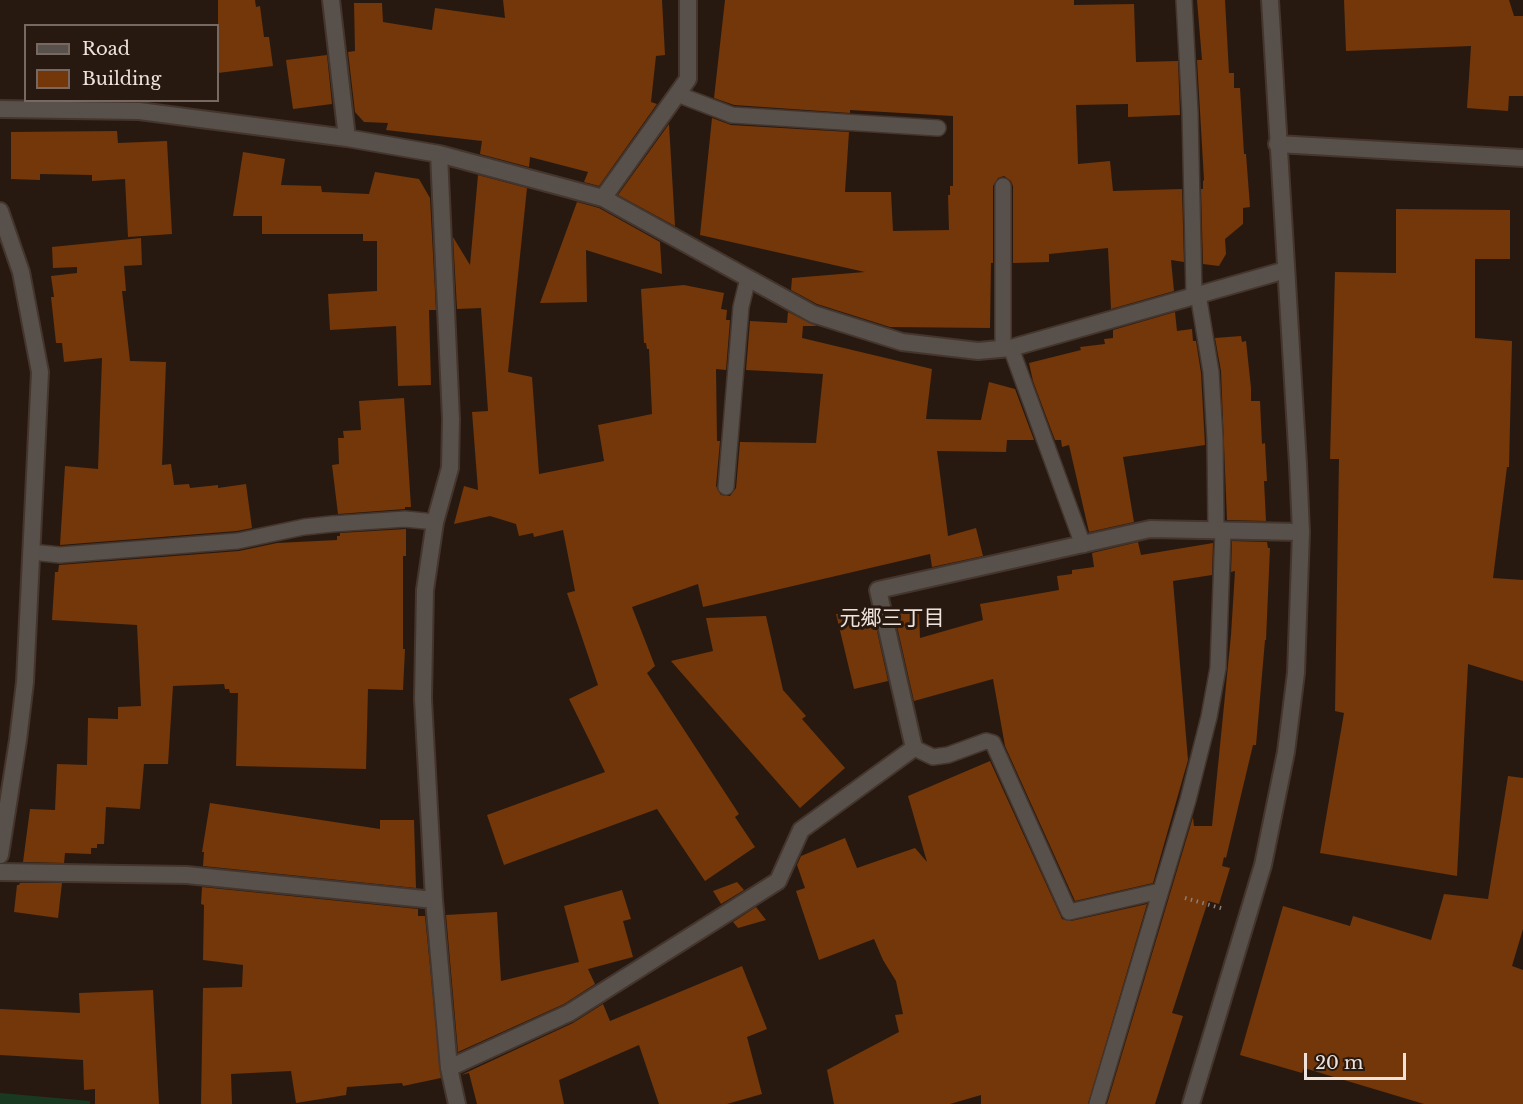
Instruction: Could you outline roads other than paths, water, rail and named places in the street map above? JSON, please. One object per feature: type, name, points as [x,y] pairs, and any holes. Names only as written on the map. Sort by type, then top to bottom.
[{"type":"street","points":[[331,0],[347,138]]},
{"type":"street","points":[[603,198],[688,79],[688,0]]},
{"type":"street","points":[[1191,1104],[1263,865],[1286,752],[1296,673],[1301,532],[1270,0]]},
{"type":"street","points":[[0,109],[139,111],[347,138],[439,154],[603,198],[813,314],[902,342],[978,351],[1007,348],[1286,270]]},
{"type":"street","points":[[1277,144],[1523,158]]},
{"type":"street","points":[[439,154],[451,419],[450,468],[435,522],[425,590],[423,699],[434,900],[449,1068],[457,1104]]},
{"type":"street","points":[[0,211],[21,272],[40,372],[25,682],[0,855]]},
{"type":"street","points":[[449,1068],[569,1012],[778,881],[801,830],[914,748],[878,590],[1150,529],[1301,532]]},
{"type":"street","points":[[0,872],[187,875],[434,900]]},
{"type":"lane","points":[[1097,1104],[1188,800],[1209,717],[1218,668],[1220,530],[1211,372],[1196,295],[1184,0]]},
{"type":"lane","points":[[677,94],[732,115],[938,128]]},
{"type":"lane","points":[[1003,186],[1007,348],[1083,545]]},
{"type":"lane","points":[[726,488],[741,306],[748,278]]},
{"type":"lane","points":[[31,552],[60,555],[238,541],[304,527],[332,524],[405,519],[435,522]]},
{"type":"lane","points":[[914,748],[933,757],[948,755],[986,741],[993,743],[1069,912],[1160,891]]},
{"type":"district","name":"元郷三丁目","points":[[892,619]]}]
